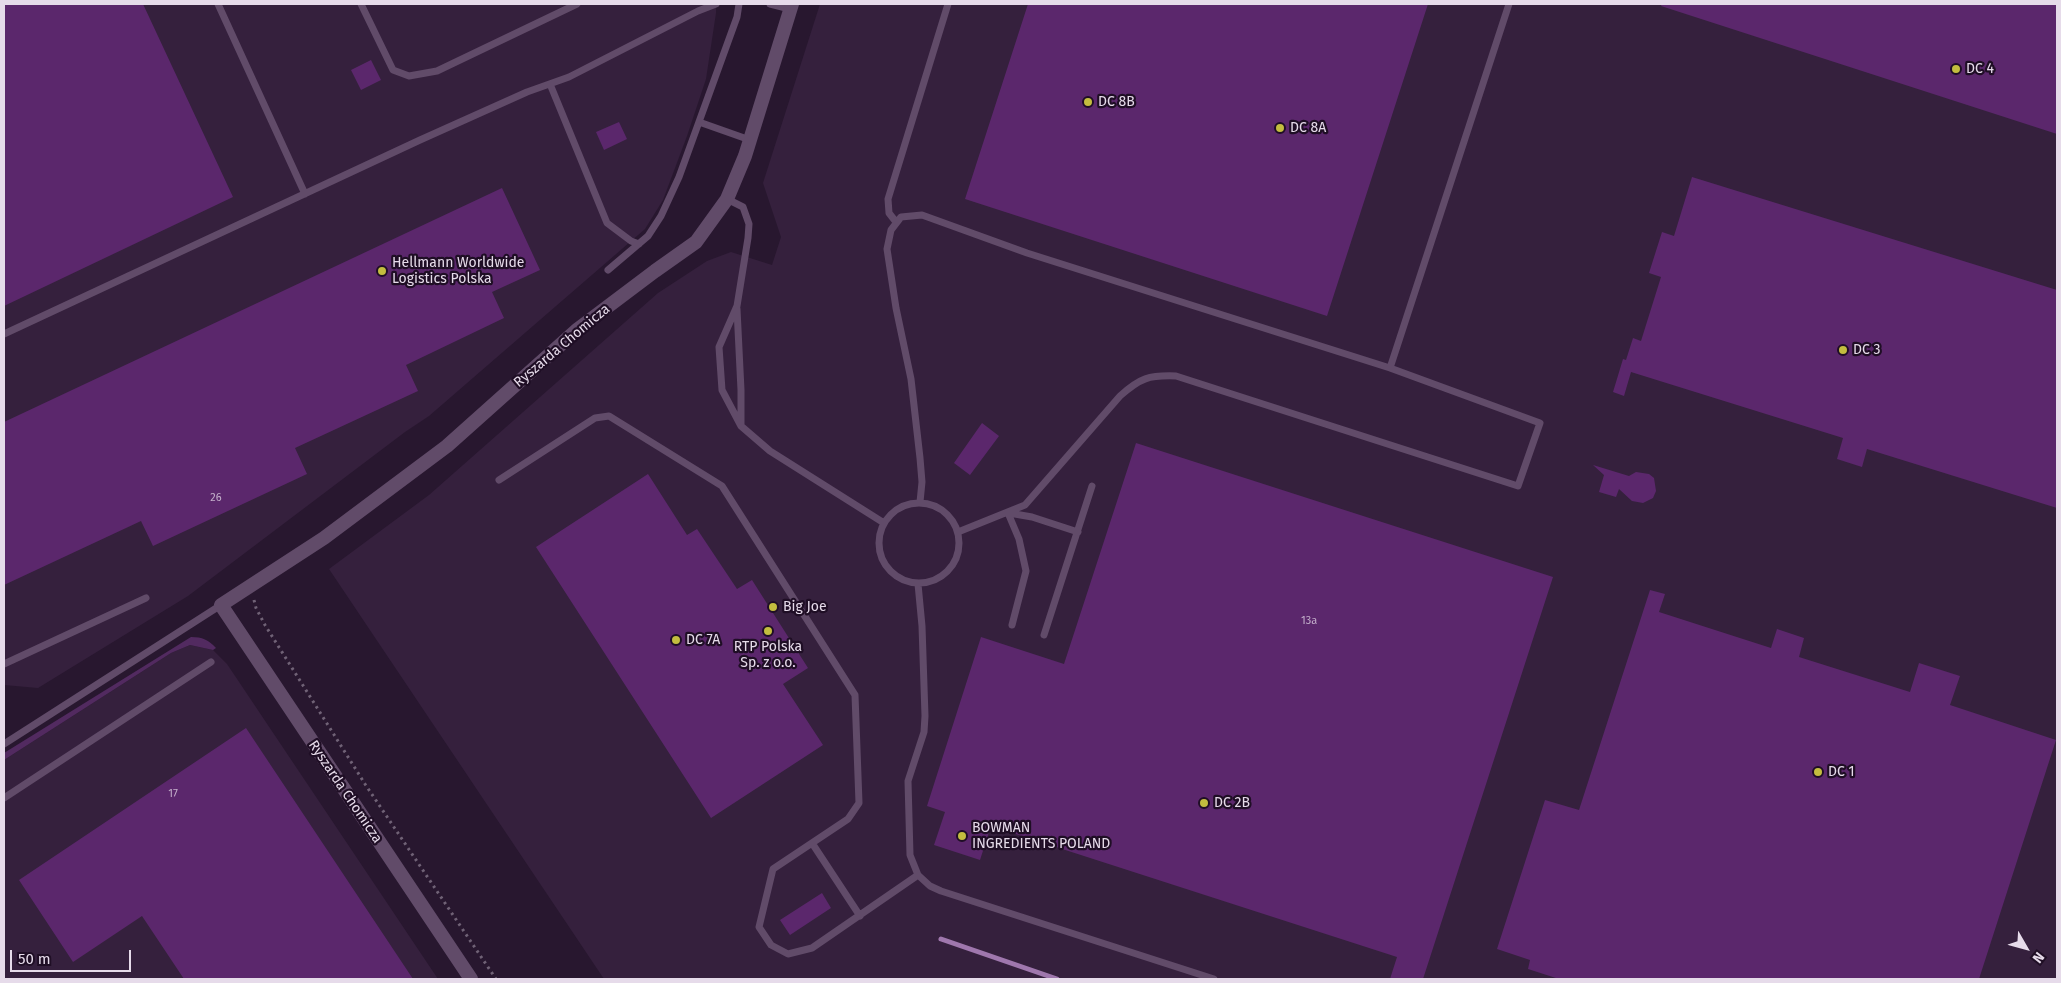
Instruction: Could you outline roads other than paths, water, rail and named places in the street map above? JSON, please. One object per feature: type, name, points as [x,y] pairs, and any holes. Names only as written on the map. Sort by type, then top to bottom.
[{"type":"street","name":"Ryszarda Chomicza","points":[[471,979],[221,604],[324,538],[447,446],[578,329],[696,242],[727,199],[750,140],[791,6]]},
{"type":"lane","points":[[218,4],[305,194]]},
{"type":"lane","points":[[361,4],[393,70],[409,76],[437,71],[577,4]]},
{"type":"lane","points":[[4,334],[420,140],[569,77],[698,11],[716,4]]},
{"type":"lane","points":[[608,270],[648,236],[661,216],[679,177],[739,4]]},
{"type":"lane","points":[[770,4],[791,6]]},
{"type":"lane","points":[[896,222],[889,213],[888,199],[948,4]]},
{"type":"lane","points":[[1390,368],[1509,4]]},
{"type":"lane","points":[[550,84],[607,223],[631,241],[639,244]]},
{"type":"lane","points":[[699,122],[750,140]]},
{"type":"lane","points":[[727,199],[743,207],[749,224],[736,306],[742,390],[741,426]]},
{"type":"lane","points":[[920,502],[922,482],[911,379],[896,308],[887,249],[891,230],[901,217],[922,215],[1028,253],[1390,368],[1540,423],[1518,486],[1176,376],[1153,375],[1137,381],[1120,396],[1025,505],[958,532]]},
{"type":"lane","points":[[736,306],[719,347],[722,390],[741,426],[770,451],[884,523]]},
{"type":"lane","points":[[499,480],[595,418],[609,416],[722,486],[855,695],[859,803],[848,819],[773,869],[759,927],[772,944],[788,954],[812,948],[918,875]]},
{"type":"lane","points":[[1044,635],[1092,486]]},
{"type":"lane","points":[[920,502],[931,504],[943,510],[952,520],[958,532],[959,545],[956,558],[949,569],[939,578],[918,584],[900,578],[890,570],[882,559],[879,546],[880,533],[884,523],[894,511],[906,505],[920,502]]},
{"type":"lane","points":[[1008,513],[1032,517],[1078,532]]},
{"type":"lane","points":[[1008,513],[1019,539],[1026,571],[1012,625]]},
{"type":"lane","points":[[918,584],[922,626],[925,716],[924,732],[908,781],[910,855],[918,875],[930,886],[941,891],[1214,979]]},
{"type":"lane","points":[[4,664],[146,598]]},
{"type":"lane","name":"Ryszarda Chomicza","points":[[4,744],[221,604]]},
{"type":"lane","points":[[4,798],[211,662]]},
{"type":"lane","points":[[812,843],[860,916]]},
{"type":"waterway","points":[[941,939],[1057,979]]},
{"type":"place","name":"DC 4","points":[[1956,69]]},
{"type":"place","name":"DC 8B","points":[[1088,102]]},
{"type":"place","name":"DC 8A","points":[[1280,128]]},
{"type":"place","name":"Hellmann Worldwide Logistics Polska","points":[[382,271]]},
{"type":"place","name":"DC 3","points":[[1843,350]]},
{"type":"place","name":"Big Joe","points":[[773,607]]},
{"type":"place","name":"RTP Polska Sp. z o.o.","points":[[768,631]]},
{"type":"place","name":"DC 7A","points":[[676,640]]},
{"type":"place","name":"DC 1","points":[[1818,772]]},
{"type":"place","name":"DC 2B","points":[[1204,803]]},
{"type":"place","name":"BOWMAN INGREDIENTS POLAND","points":[[962,836]]}]
